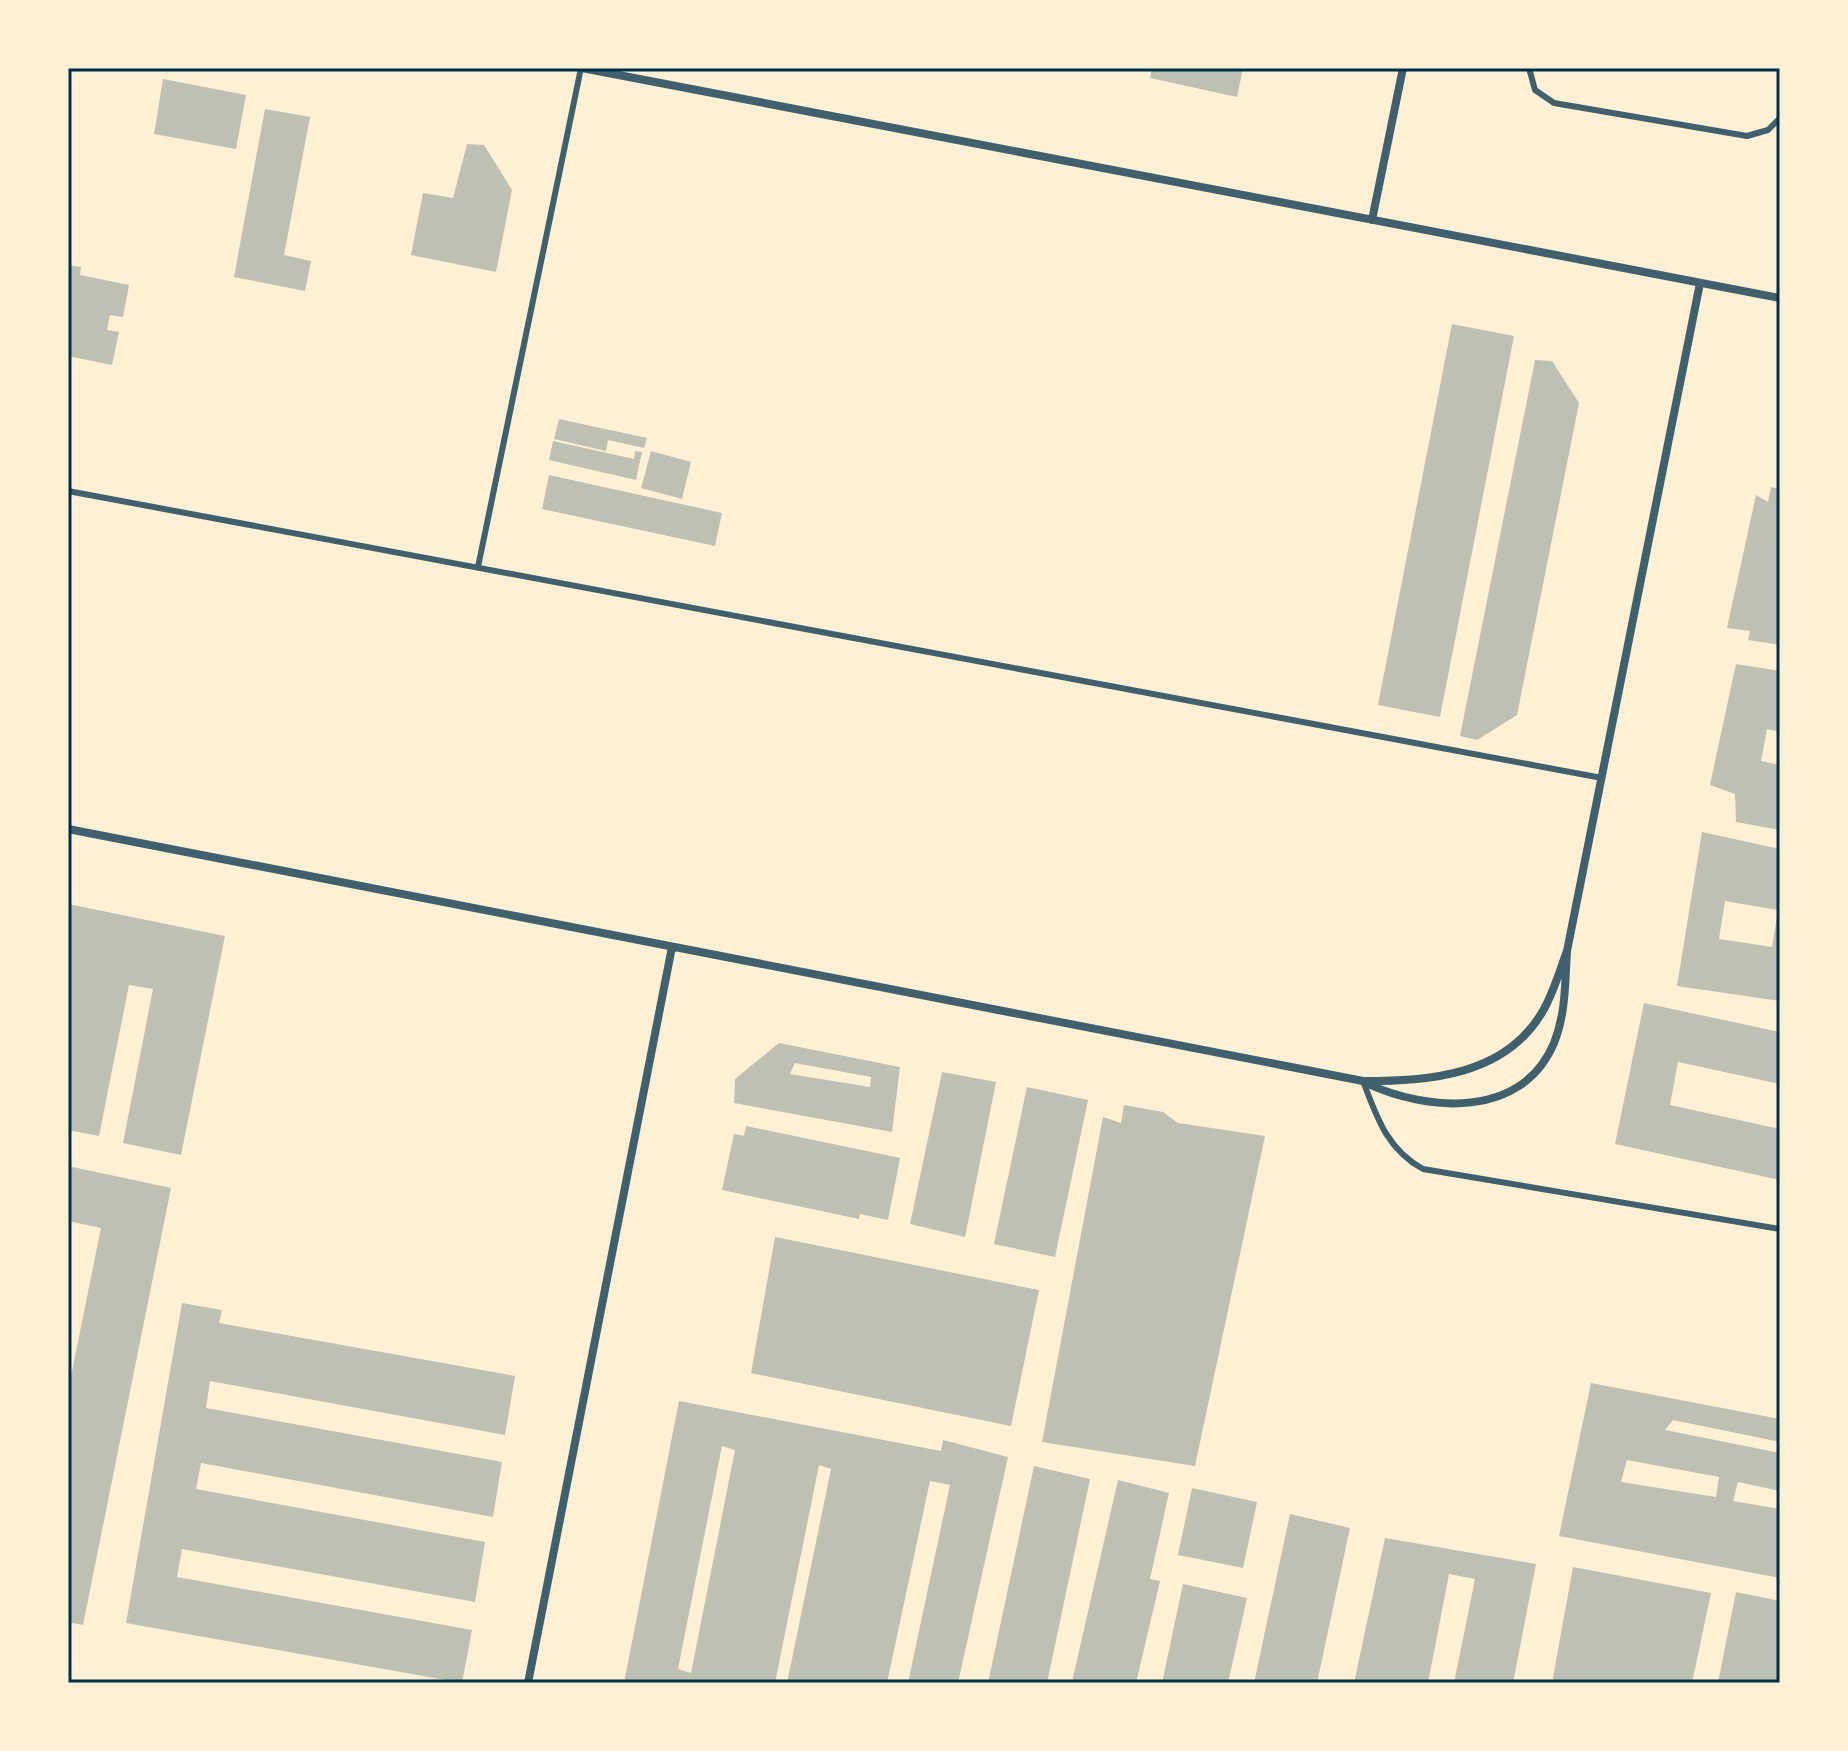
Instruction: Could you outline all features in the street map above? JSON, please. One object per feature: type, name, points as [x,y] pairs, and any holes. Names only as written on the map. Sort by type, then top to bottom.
[{"type":"street","points":[[582,68],[1780,298]]},
{"type":"street","points":[[1372,220],[1403,68]]},
{"type":"street","points":[[68,829],[1363,1081],[1411,1100],[1462,1106],[1483,1101],[1520,1084],[1545,1059],[1559,1027],[1567,951],[1700,283]]},
{"type":"street","points":[[528,1683],[672,947]]},
{"type":"street","points":[[1363,1081],[1416,1081],[1449,1076],[1501,1054],[1531,1027],[1544,1009],[1567,951]]},
{"type":"lane","points":[[478,567],[582,68]]},
{"type":"lane","points":[[1529,68],[1535,90],[1554,103],[1736,135],[1758,134],[1780,118]]},
{"type":"lane","points":[[68,491],[1602,778]]},
{"type":"lane","points":[[1363,1081],[1385,1137],[1409,1161],[1423,1169],[1780,1229]]},
{"type":"building","points":[[1152,68],[1243,68],[1237,97],[1150,78]]},
{"type":"building","points":[[163,79],[246,95],[236,149],[154,134]]},
{"type":"building","points":[[265,109],[310,117],[284,255],[311,261],[305,291],[234,277]]},
{"type":"building","points":[[467,144],[484,145],[512,190],[496,272],[411,255],[423,193],[453,198]]},
{"type":"building","points":[[68,265],[81,267],[80,275],[129,285],[123,317],[110,315],[107,330],[119,332],[112,365],[68,356]]},
{"type":"building","points":[[1452,324],[1514,336],[1440,717],[1378,705]]},
{"type":"building","points":[[1535,360],[1552,361],[1579,403],[1517,715],[1477,740],[1460,736]]},
{"type":"building","points":[[559,419],[647,438],[644,448],[608,440],[606,451],[554,439]]},
{"type":"building","points":[[553,441],[634,459],[635,451],[642,452],[636,480],[549,460]]},
{"type":"building","points":[[651,451],[691,462],[682,499],[641,488]]},
{"type":"building","points":[[549,475],[722,513],[715,546],[542,509]]},
{"type":"building","points":[[1771,487],[1780,489],[1780,645],[1748,640],[1750,631],[1727,628],[1756,495],[1768,502]]},
{"type":"building","points":[[1736,664],[1780,671],[1780,732],[1767,729],[1761,761],[1780,765],[1780,830],[1736,822],[1735,794],[1710,785]]},
{"type":"building","points":[[1702,832],[1780,849],[1780,1001],[1677,986]],"holes":[[[1725,901],[1778,910],[1772,947],[1719,939]]]},
{"type":"building","points":[[68,904],[225,936],[181,1155],[123,1143],[153,989],[129,985],[99,1136],[68,1130]]},
{"type":"building","points":[[1644,1003],[1780,1032],[1780,1084],[1678,1062],[1670,1105],[1780,1129],[1780,1180],[1615,1144]]},
{"type":"building","points":[[779,1043],[900,1067],[892,1132],[734,1103],[735,1079]],"holes":[[[795,1063],[871,1077],[870,1087],[790,1074]]]},
{"type":"building","points":[[942,1072],[996,1082],[965,1237],[910,1224]]},
{"type":"building","points":[[1027,1087],[1088,1100],[1055,1257],[994,1244]]},
{"type":"building","points":[[1124,1105],[1163,1112],[1178,1123],[1265,1136],[1195,1466],[1042,1442],[1103,1117],[1121,1123]]},
{"type":"building","points":[[746,1126],[900,1158],[888,1220],[860,1214],[859,1219],[722,1190],[734,1134],[744,1136]]},
{"type":"building","points":[[68,1166],[171,1188],[83,1625],[68,1622],[68,1391],[101,1228],[68,1221]]},
{"type":"building","points":[[775,1237],[1039,1290],[1011,1426],[751,1373]]},
{"type":"building","points":[[182,1303],[222,1310],[219,1323],[515,1376],[505,1435],[210,1381],[206,1408],[502,1462],[493,1517],[201,1463],[196,1489],[485,1542],[475,1602],[182,1549],[177,1577],[472,1630],[462,1683],[126,1623]]},
{"type":"building","points":[[1591,1383],[1780,1419],[1780,1442],[1673,1420],[1665,1430],[1780,1453],[1780,1491],[1738,1482],[1733,1501],[1780,1509],[1780,1578],[1559,1536]],"holes":[[[1627,1460],[1719,1477],[1716,1497],[1621,1482]]]},
{"type":"building","points":[[679,1401],[941,1451],[943,1440],[1008,1457],[958,1683],[908,1683],[950,1485],[930,1481],[887,1683],[787,1683],[831,1469],[819,1465],[775,1683],[624,1683]],"holes":[[[722,1446],[735,1450],[691,1673],[678,1669]]]},
{"type":"building","points":[[1034,1466],[1090,1479],[1047,1683],[988,1683]]},
{"type":"building","points":[[1118,1480],[1169,1493],[1150,1579],[1160,1581],[1136,1683],[1076,1683],[1072,1682]]},
{"type":"building","points":[[1192,1488],[1257,1502],[1243,1568],[1178,1555]]},
{"type":"building","points":[[1290,1514],[1350,1528],[1317,1683],[1254,1683]]},
{"type":"building","points":[[1385,1538],[1536,1564],[1513,1683],[1454,1683],[1475,1579],[1449,1574],[1428,1683],[1354,1683]]},
{"type":"building","points":[[1573,1567],[1711,1593],[1692,1683],[1552,1683]]},
{"type":"building","points":[[1183,1584],[1247,1598],[1228,1683],[1162,1683]]},
{"type":"building","points":[[1736,1592],[1780,1601],[1780,1683],[1718,1683]]}]
